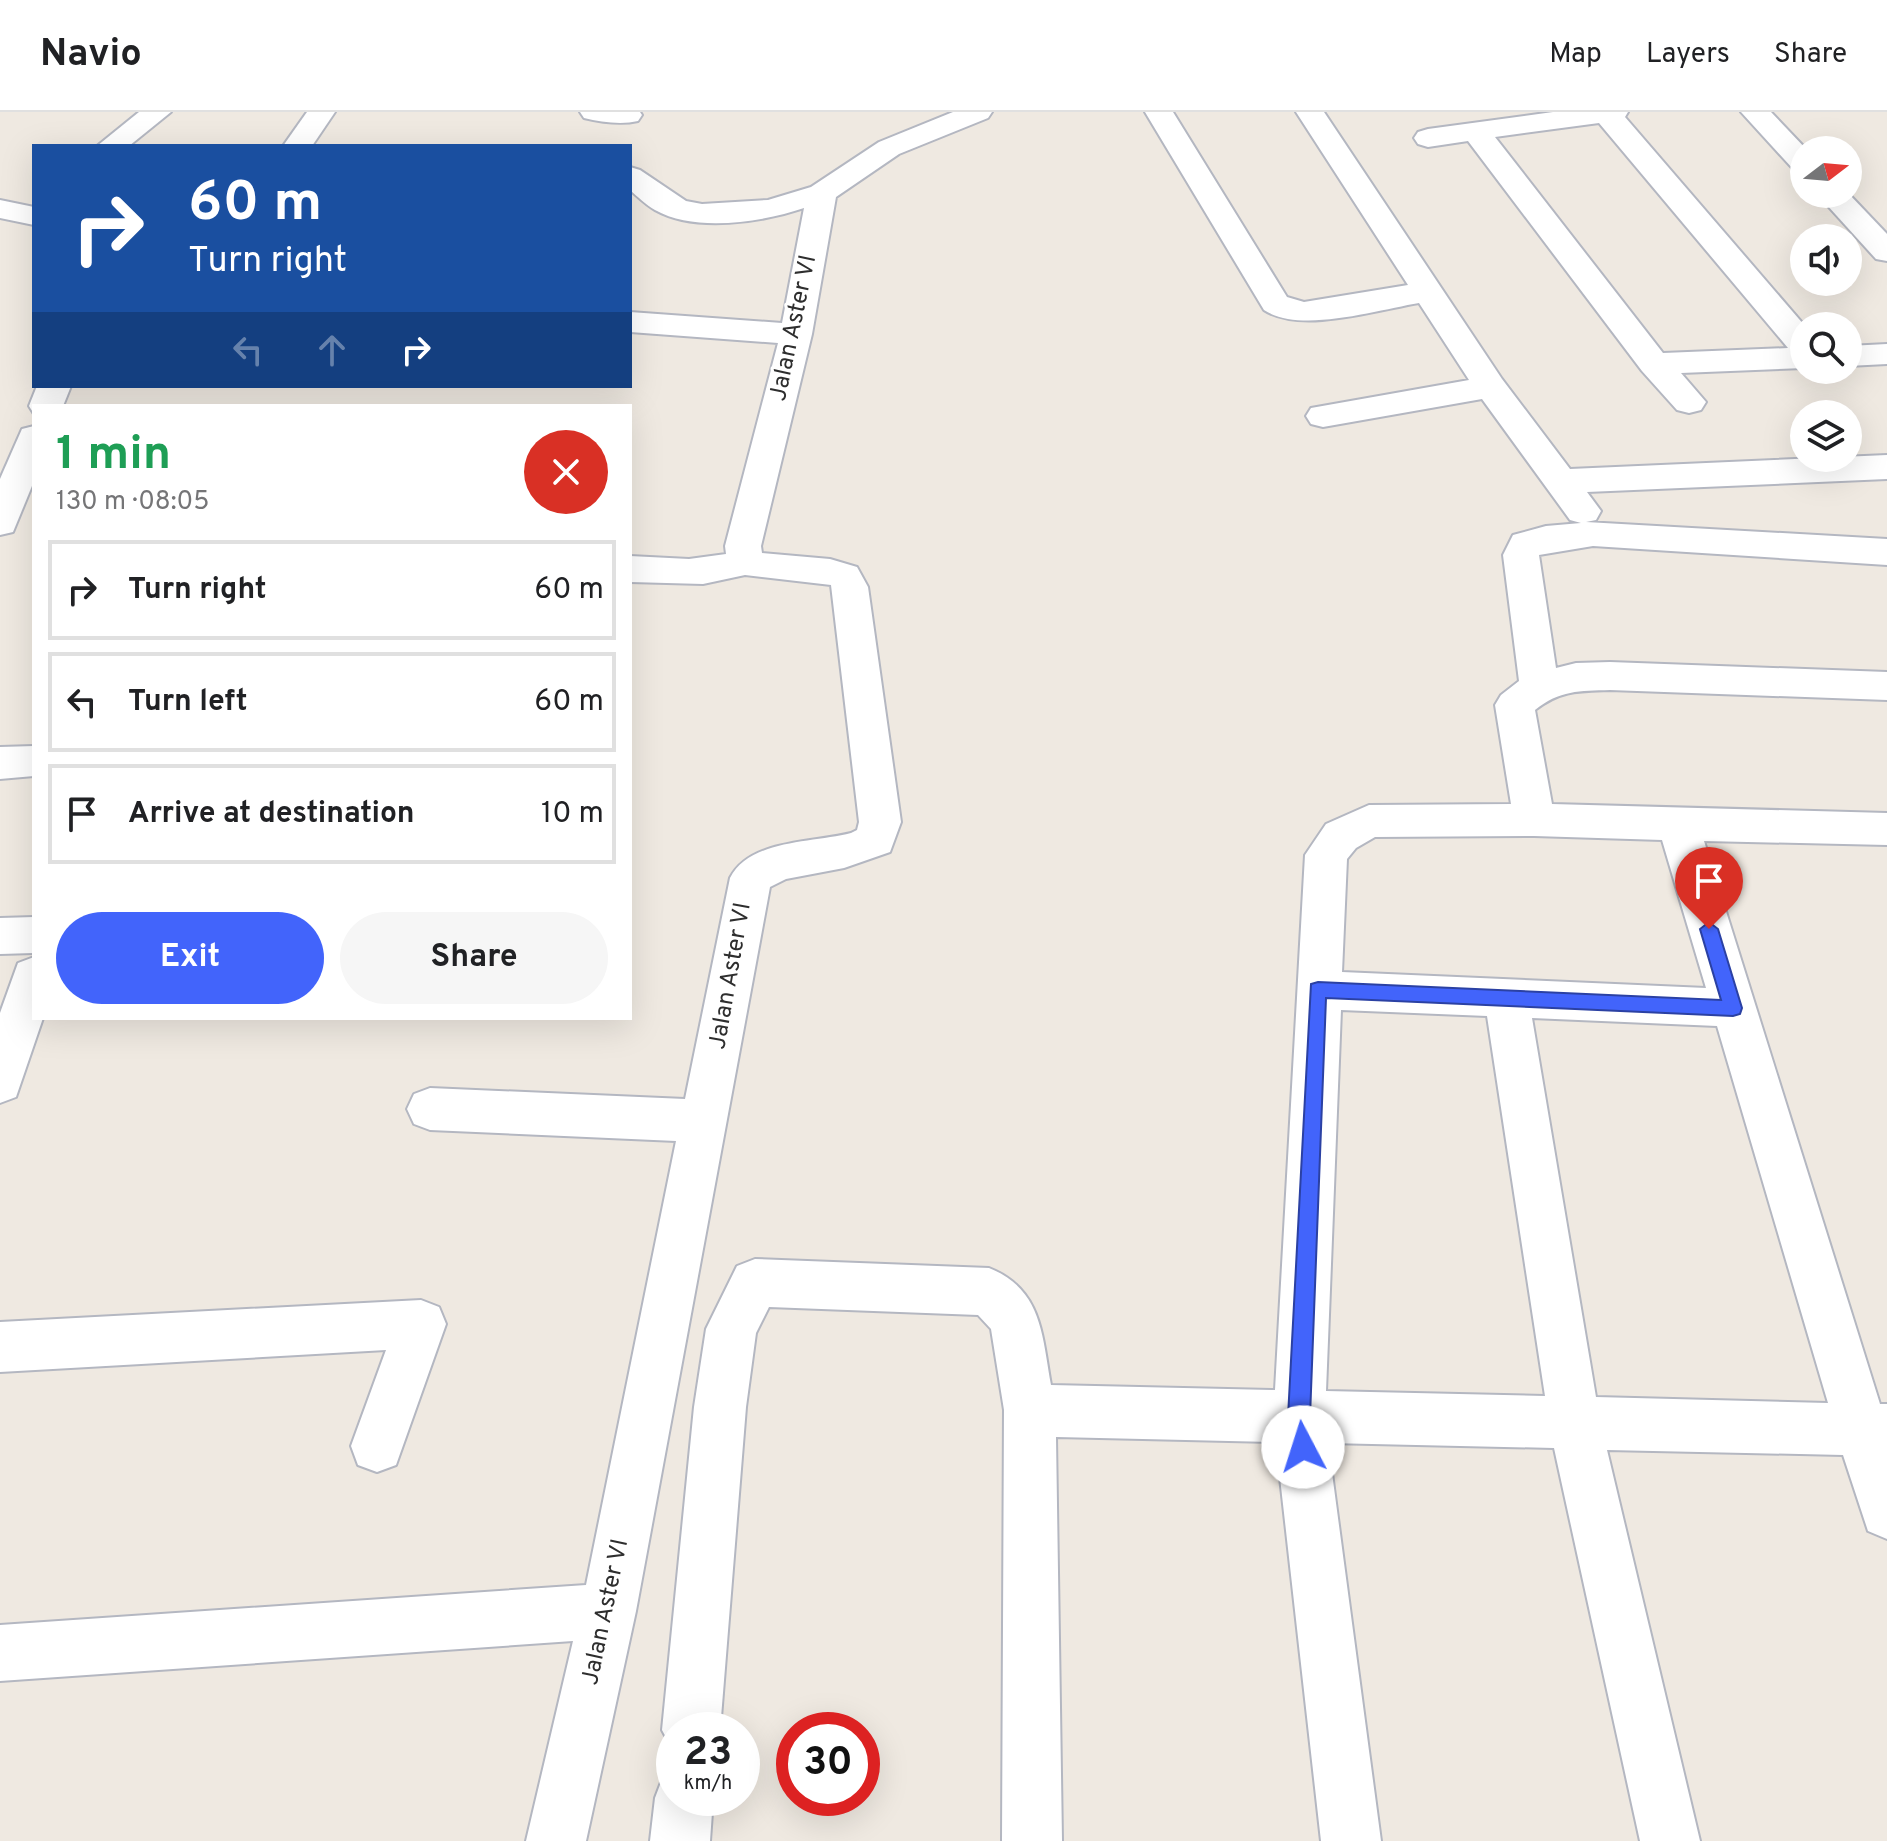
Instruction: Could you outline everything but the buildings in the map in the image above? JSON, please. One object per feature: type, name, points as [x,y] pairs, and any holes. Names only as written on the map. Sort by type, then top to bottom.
[{"type":"street","points":[[114,144],[157,112]]},
{"type":"street","points":[[298,144],[321,112]]},
{"type":"street","points":[[594,112],[628,115]]},
{"type":"street","points":[[632,178],[665,203],[702,213],[744,213],[771,209],[822,193],[889,148],[978,112]]},
{"type":"street","points":[[1159,112],[1275,303],[1284,309],[1304,312],[1426,292]]},
{"type":"street","points":[[1310,112],[1490,387],[1583,511]]},
{"type":"street","points":[[1755,112],[1790,149]]},
{"type":"street","points":[[1428,138],[1610,113],[1790,329]]},
{"type":"street","points":[[1475,131],[1654,364],[1689,402]]},
{"type":"street","name":"Jalan Aster VI","points":[[556,1841],[608,1611],[751,878],[766,867],[860,848],[875,840],[880,822],[850,587],[844,576],[830,572],[754,565],[745,561],[743,546],[796,334],[822,193]]},
{"type":"street","points":[[1845,208],[1887,252]]},
{"type":"street","points":[[632,322],[796,334]]},
{"type":"street","points":[[1862,355],[1887,354]]},
{"type":"street","points":[[1654,364],[1790,359]]},
{"type":"street","points":[[1323,416],[1490,387]]},
{"type":"street","points":[[0,523],[32,442]]},
{"type":"street","points":[[1563,481],[1887,467]]},
{"type":"street","points":[[1539,686],[1521,555],[1526,544],[1593,534],[1887,552]]},
{"type":"street","points":[[632,569],[708,571],[733,567],[745,561]]},
{"type":"street","points":[[1534,820],[1515,705],[1539,686],[1576,677],[1610,676],[1887,686]]},
{"type":"street","points":[[0,763],[32,761]]},
{"type":"street","points":[[1351,1841],[1299,1417],[1326,855],[1341,836],[1369,821],[1678,823],[1884,836]]},
{"type":"street","points":[[1678,823],[1733,1008],[1873,1430],[1887,1512]]},
{"type":"street","points":[[0,936],[32,935]]},
{"type":"street","points":[[0,1083],[32,982]]},
{"type":"street","points":[[1318,990],[1733,1008]]},
{"type":"street","points":[[1506,996],[1575,1425],[1670,1841]]},
{"type":"street","points":[[430,1109],[705,1121]]},
{"type":"street","points":[[693,1712],[720,1407],[731,1329],[755,1283],[989,1292],[1014,1318],[1030,1410],[1032,1841]]},
{"type":"street","points":[[0,1347],[421,1324],[377,1446]]},
{"type":"street","points":[[1030,1410],[1873,1430]]},
{"type":"street","points":[[0,1653],[608,1611]]},
{"type":"street","points":[[680,1841],[682,1816]]},
{"type":"route","points":[[1303,1447],[1299,1417],[1318,990],[1733,1008],[1709,929]]}]
